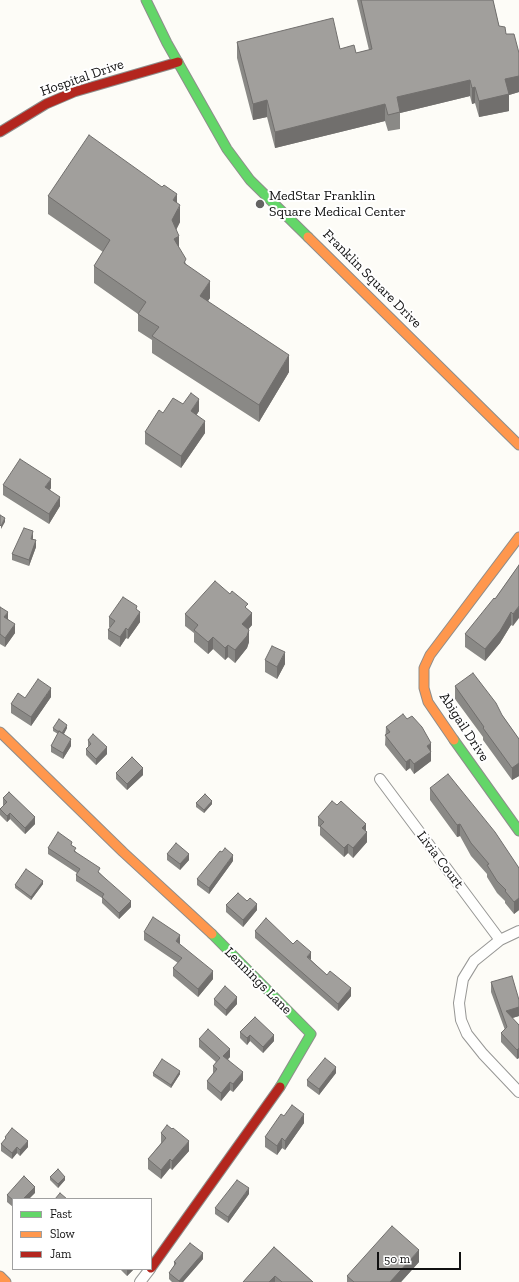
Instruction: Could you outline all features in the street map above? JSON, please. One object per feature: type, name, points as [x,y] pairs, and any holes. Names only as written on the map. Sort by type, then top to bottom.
[{"type":"street","name":"Franklin Square Drive","points":[[146,0],[178,62],[227,149],[250,180],[519,445]]},
{"type":"street","name":"Hospital Drive","points":[[0,132],[46,104],[74,92],[178,62]]},
{"type":"street","name":"Abigail Drive","points":[[519,537],[430,655],[424,668],[423,676],[424,688],[428,702],[449,734],[519,831]]},
{"type":"street","name":"Lennings Lane","points":[[0,732],[123,852],[233,954],[311,1034],[280,1087],[211,1186],[152,1265]]},
{"type":"street","name":"Livia Court","points":[[380,780],[500,940]]},
{"type":"street","points":[[519,931],[500,940],[481,955],[468,969],[460,991],[459,1003],[461,1020],[467,1034],[519,1092]]},
{"type":"street","name":"Lennings Lane","points":[[140,1282],[149,1270]]},
{"type":"street","points":[[0,1276],[6,1282]]},
{"type":"building","points":[[361,0],[493,0],[499,26],[505,27],[506,34],[514,34],[519,53],[519,76],[505,79],[509,94],[479,101],[475,87],[472,88],[470,80],[397,97],[400,112],[388,115],[385,104],[275,132],[267,100],[253,104],[237,42],[333,18],[340,49],[354,45],[356,53],[372,49]]},
{"type":"building","points":[[89,135],[162,187],[164,185],[177,194],[173,200],[180,205],[172,220],[179,236],[174,239],[186,259],[184,263],[210,281],[200,296],[289,355],[259,405],[152,336],[159,327],[138,314],[146,302],[94,266],[110,240],[48,196]]},
{"type":"building","points":[[191,393],[199,399],[191,411],[205,421],[181,456],[145,432],[159,410],[163,413],[173,398],[183,404]]},
{"type":"building","points":[[20,459],[51,479],[45,487],[60,497],[49,514],[3,485]]},
{"type":"building","points":[[0,515],[5,518],[1,526],[0,525]]},
{"type":"building","points":[[24,528],[33,531],[31,539],[36,540],[29,560],[12,554]]},
{"type":"building","points":[[519,565],[519,606],[513,614],[511,612],[500,631],[485,649],[465,634],[494,598],[495,599]]},
{"type":"building","points":[[215,581],[230,594],[232,591],[248,604],[245,607],[252,613],[242,624],[249,630],[247,636],[235,650],[228,645],[225,648],[213,637],[208,642],[194,630],[198,625],[185,614]]},
{"type":"building","points":[[123,597],[137,606],[136,609],[140,612],[128,630],[126,628],[120,637],[108,630],[115,621],[109,617]]},
{"type":"building","points":[[0,607],[8,612],[4,617],[15,624],[5,638],[0,634]]},
{"type":"building","points":[[272,646],[285,652],[277,667],[265,660]]},
{"type":"building","points":[[473,673],[496,703],[502,715],[519,739],[519,763],[512,768],[455,686]]},
{"type":"building","points":[[38,679],[51,688],[31,717],[11,704],[18,693],[25,698]]},
{"type":"building","points":[[403,714],[407,719],[412,716],[422,727],[431,743],[427,746],[431,752],[414,764],[410,759],[406,762],[385,735],[390,732],[386,727]]},
{"type":"building","points":[[59,719],[67,725],[62,733],[53,728]]},
{"type":"building","points":[[59,731],[71,739],[63,753],[51,746]]},
{"type":"building","points":[[93,734],[107,747],[96,759],[86,749],[91,744],[88,740]]},
{"type":"building","points":[[132,757],[143,768],[127,784],[116,773]]},
{"type":"building","points":[[448,774],[495,832],[519,868],[519,898],[514,902],[505,891],[506,890],[497,881],[487,865],[489,864],[471,843],[460,824],[457,825],[430,788]]},
{"type":"building","points":[[9,792],[35,817],[25,828],[10,813],[7,816],[0,809],[7,802],[3,798]]},
{"type":"building","points":[[205,794],[212,801],[204,810],[196,803]]},
{"type":"building","points":[[332,801],[337,805],[341,801],[366,824],[362,828],[367,832],[353,848],[348,844],[344,848],[320,826],[324,822],[318,817]]},
{"type":"building","points":[[58,832],[72,842],[71,845],[76,848],[74,851],[100,868],[98,872],[131,901],[119,913],[102,897],[104,894],[76,875],[80,869],[48,848]]},
{"type":"building","points":[[176,843],[189,854],[180,864],[167,854]]},
{"type":"building","points":[[225,848],[233,855],[209,888],[197,879],[220,851],[222,852]]},
{"type":"building","points":[[26,869],[43,881],[31,897],[15,885]]},
{"type":"building","points":[[238,893],[247,901],[250,898],[257,904],[243,920],[226,905]]},
{"type":"building","points":[[153,917],[180,935],[176,941],[213,971],[198,989],[173,968],[182,958],[144,932]]},
{"type":"building","points":[[266,918],[293,944],[297,940],[311,952],[307,957],[327,975],[330,971],[351,988],[338,1004],[255,931]]},
{"type":"building","points":[[512,976],[519,1000],[519,1007],[506,1011],[519,1025],[519,1048],[517,1050],[501,1033],[507,1027],[491,982]]},
{"type":"building","points":[[225,986],[237,997],[226,1010],[214,999]]},
{"type":"building","points":[[255,1017],[274,1035],[263,1047],[250,1035],[247,1038],[240,1032]]},
{"type":"building","points":[[208,1029],[230,1049],[223,1056],[243,1072],[233,1084],[230,1082],[221,1093],[207,1081],[217,1069],[213,1066],[220,1058],[199,1039]]},
{"type":"building","points":[[325,1058],[336,1067],[319,1089],[307,1080]]},
{"type":"building","points":[[162,1059],[180,1071],[171,1085],[153,1073]]},
{"type":"building","points":[[292,1105],[304,1114],[285,1141],[282,1138],[277,1146],[265,1137],[281,1114],[284,1116]]},
{"type":"building","points":[[167,1125],[189,1141],[172,1161],[170,1159],[161,1170],[148,1159],[166,1138],[161,1133]]},
{"type":"building","points":[[12,1128],[28,1141],[20,1150],[17,1147],[12,1153],[1,1144]]},
{"type":"building","points":[[58,1169],[65,1177],[58,1184],[50,1177]]},
{"type":"building","points":[[24,1176],[35,1187],[24,1198],[12,1199],[7,1195]]},
{"type":"building","points":[[237,1180],[249,1188],[228,1217],[215,1208]]},
{"type":"building","points":[[60,1193],[66,1198],[56,1198]]},
{"type":"building","points":[[392,1226],[419,1250],[390,1282],[354,1282],[347,1276]]},
{"type":"building","points":[[190,1243],[203,1253],[179,1281],[169,1273],[176,1263],[174,1262]]},
{"type":"building","points":[[274,1247],[313,1282],[282,1282],[275,1276],[269,1282],[243,1282]]},
{"type":"traffic: fast","points":[[146,0],[167,43],[227,149],[250,180],[308,237]]},
{"type":"traffic: fast","points":[[454,740],[519,831]]},
{"type":"traffic: fast","points":[[212,934],[311,1034],[280,1087]]},
{"type":"traffic: slow","points":[[308,237],[519,445]]},
{"type":"traffic: slow","points":[[454,740],[428,702],[424,688],[424,668],[430,655],[519,537]]},
{"type":"traffic: slow","points":[[0,732],[123,852],[212,934]]},
{"type":"traffic: slow","points":[[0,1276],[6,1282]]},
{"type":"traffic: jam","points":[[0,132],[46,104],[74,92],[178,62]]},
{"type":"traffic: jam","points":[[152,1267],[280,1087]]},
{"type":"place","name":"MedStar Franklin Square Medical Center","points":[[260,204]]}]
